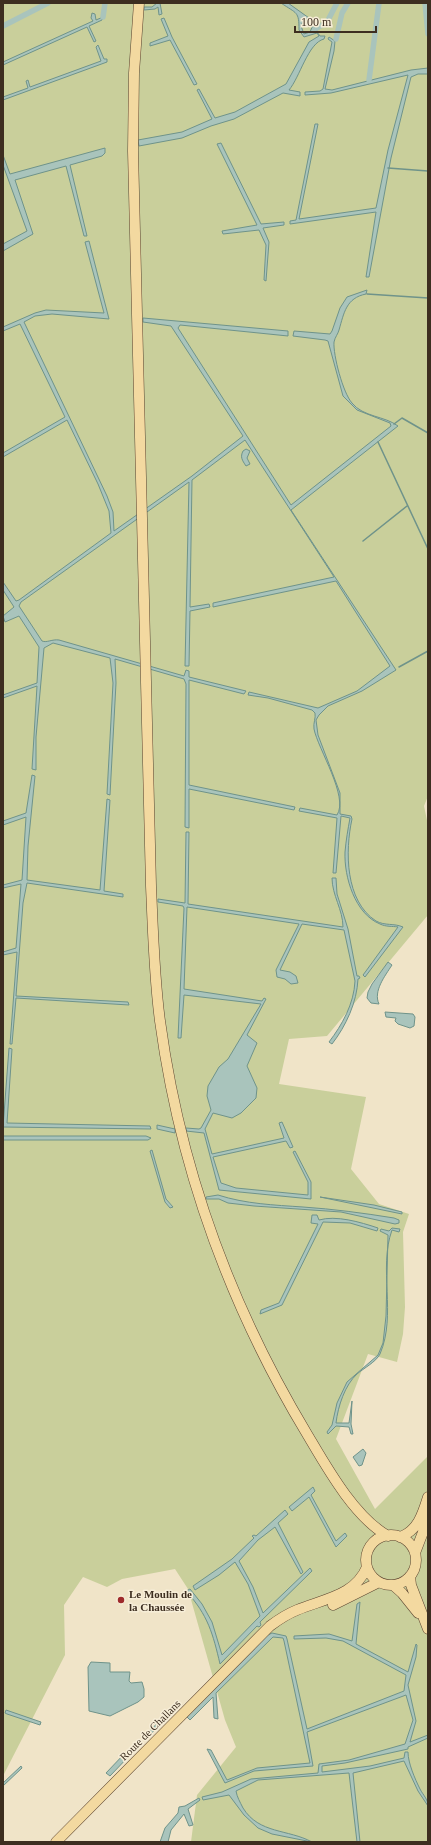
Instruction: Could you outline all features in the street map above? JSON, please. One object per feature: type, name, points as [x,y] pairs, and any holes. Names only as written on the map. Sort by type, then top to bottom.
[{"type":"main road","points":[[139,3],[133,109],[151,894],[156,978],[167,1064],[185,1149],[210,1231],[248,1326],[313,1445],[353,1504],[369,1531],[372,1545]]},
{"type":"main road","points":[[428,1497],[424,1512],[410,1533],[400,1537],[382,1537],[372,1545],[366,1555],[369,1573],[379,1582],[393,1585],[400,1584],[410,1576],[416,1565],[415,1553],[428,1519]]},
{"type":"main road","points":[[353,1504],[369,1522],[388,1536]]},
{"type":"main road","points":[[400,1537],[409,1543],[415,1553]]},
{"type":"main road","name":"Route de Challans","points":[[56,1842],[261,1634],[279,1619],[292,1612],[339,1595],[360,1579],[367,1567]]},
{"type":"main road","points":[[410,1576],[411,1585],[426,1626]]},
{"type":"main road","name":"Route de Challans","points":[[261,1634],[285,1620],[329,1607],[379,1582]]},
{"type":"main road","points":[[393,1585],[402,1593],[426,1626]]},
{"type":"green space","points":[[3,3],[428,3],[428,796],[424,806],[428,825],[428,915],[327,1036],[289,1039],[279,1084],[366,1097],[351,1169],[379,1204],[409,1214],[403,1232],[405,1307],[403,1334],[397,1362],[368,1354],[336,1439],[375,1509],[428,1456],[428,1842],[191,1842],[197,1795],[236,1747],[225,1720],[188,1589],[175,1569],[122,1579],[107,1587],[83,1577],[64,1605],[65,1655],[3,1776]]},
{"type":"water","points":[[157,3],[160,3],[162,14],[159,15],[158,7],[155,9],[144,10],[144,7],[152,7]]},
{"type":"water","points":[[281,3],[288,3],[316,23],[317,32],[320,36],[325,36],[324,39],[318,42],[309,53],[289,90],[300,92],[300,96],[283,93],[234,119],[211,126],[182,138],[139,146],[138,140],[182,132],[212,119],[197,90],[199,89],[215,118],[235,112],[286,84],[309,42],[319,36],[317,33],[304,37],[299,30],[298,16],[294,11]],"holes":[[[304,19],[313,25],[310,32],[304,34],[301,26]]]},
{"type":"water","points":[[92,13],[95,14],[96,20],[103,17],[102,20],[89,26],[96,41],[94,42],[87,27],[3,65],[3,62],[93,21],[91,18]]},
{"type":"water","points":[[164,18],[172,37],[197,84],[194,85],[170,40],[150,46],[150,43],[168,36],[161,19]]},
{"type":"water","points":[[329,37],[335,41],[325,89],[332,90],[411,70],[428,68],[428,74],[418,74],[411,77],[391,158],[369,277],[366,277],[376,212],[290,224],[290,221],[296,220],[315,124],[318,124],[299,219],[376,208],[388,150],[408,75],[331,93],[305,95],[305,92],[320,91],[323,89],[332,42],[328,39]]},
{"type":"water","points":[[98,45],[104,59],[107,59],[107,62],[3,100],[3,97],[28,88],[26,81],[28,80],[30,87],[101,61],[96,47]]},
{"type":"water","points":[[221,143],[261,224],[284,222],[284,225],[263,228],[269,242],[266,281],[264,280],[266,245],[259,230],[223,234],[222,231],[257,225],[217,144]]},
{"type":"water","points":[[105,148],[105,153],[102,156],[70,165],[87,236],[84,236],[66,166],[15,180],[33,234],[3,251],[3,244],[27,231],[3,165],[3,155],[10,174]]},
{"type":"water","points":[[89,241],[109,319],[52,314],[35,316],[24,322],[107,496],[113,512],[114,531],[192,476],[243,436],[171,326],[143,322],[143,318],[288,331],[288,336],[180,325],[178,328],[291,505],[391,426],[390,423],[357,410],[343,396],[328,341],[293,336],[294,331],[330,334],[340,308],[347,297],[367,290],[366,294],[354,299],[344,312],[339,331],[334,342],[337,364],[345,391],[352,403],[357,408],[368,414],[387,420],[398,426],[291,510],[396,670],[362,691],[328,706],[316,720],[318,735],[340,793],[340,807],[339,797],[332,773],[314,729],[315,713],[312,710],[268,698],[248,695],[249,692],[318,708],[357,691],[390,666],[336,581],[213,607],[213,603],[334,577],[245,440],[192,480],[190,607],[209,604],[210,607],[190,611],[189,666],[185,666],[189,482],[21,602],[19,606],[42,641],[46,642],[59,640],[184,676],[186,670],[189,671],[189,677],[246,691],[244,694],[189,680],[189,785],[295,807],[294,810],[189,789],[189,828],[185,827],[186,684],[184,679],[115,659],[116,683],[110,795],[107,794],[113,683],[110,658],[53,643],[44,648],[36,737],[36,770],[32,769],[37,686],[3,698],[3,695],[37,683],[39,647],[19,616],[5,622],[3,616],[14,607],[3,590],[3,582],[16,601],[19,600],[111,533],[109,511],[98,484],[67,420],[3,457],[3,453],[65,417],[20,324],[3,331],[3,327],[35,313],[46,310],[104,313],[85,242]]},
{"type":"water","points":[[246,449],[250,451],[247,458],[250,464],[246,466],[242,453]]},
{"type":"water","points":[[32,775],[35,776],[28,846],[27,880],[100,890],[107,799],[110,800],[104,891],[123,894],[123,897],[27,883],[23,903],[16,996],[128,1002],[129,1005],[16,998],[12,1044],[10,1044],[17,952],[3,955],[3,952],[16,948],[21,884],[3,888],[3,885],[22,880],[26,817],[3,825],[3,821],[26,813]]},
{"type":"water","points":[[340,807],[340,814],[351,816],[352,819],[348,846],[348,860],[353,888],[358,901],[366,912],[376,921],[403,927],[365,977],[363,975],[398,927],[382,925],[371,919],[364,912],[353,894],[349,883],[345,862],[345,848],[350,818],[341,816],[336,873],[333,873],[337,818],[299,811],[300,808],[337,815]]},
{"type":"water","points":[[186,832],[189,832],[188,904],[343,927],[343,921],[332,884],[332,878],[336,878],[337,894],[348,929],[357,976],[360,978],[358,979],[350,1013],[332,1044],[329,1042],[338,1029],[350,1006],[355,981],[344,930],[302,924],[280,970],[290,972],[296,976],[298,983],[291,984],[285,979],[277,977],[276,970],[299,924],[187,907],[184,989],[262,1001],[264,998],[266,999],[247,1035],[257,1043],[247,1066],[257,1088],[256,1098],[241,1113],[232,1118],[213,1113],[205,1129],[212,1154],[284,1138],[279,1123],[282,1122],[293,1147],[290,1148],[286,1141],[213,1157],[221,1183],[236,1188],[308,1195],[308,1182],[293,1152],[295,1151],[311,1182],[311,1199],[219,1190],[204,1133],[186,1131],[186,1128],[201,1128],[211,1110],[207,1096],[208,1086],[219,1067],[228,1059],[261,1004],[184,995],[181,1038],[178,1038],[184,908],[183,906],[158,902],[158,899],[185,903]]},
{"type":"water","points":[[388,962],[392,965],[383,979],[379,989],[379,1004],[371,1003],[367,998],[368,992]]},
{"type":"water","points":[[385,1012],[413,1014],[415,1017],[414,1026],[410,1028],[398,1024],[395,1021],[396,1018],[386,1017]]},
{"type":"water","points":[[9,1048],[12,1049],[7,1123],[150,1126],[151,1129],[3,1127]]},
{"type":"water","points":[[157,1125],[175,1129],[175,1133],[157,1129]]},
{"type":"water","points":[[3,1136],[146,1136],[151,1138],[148,1140],[3,1140]]},
{"type":"water","points":[[152,1150],[166,1199],[173,1207],[170,1208],[165,1202],[150,1151]]},
{"type":"water","points":[[218,1195],[260,1204],[348,1211],[382,1216],[399,1220],[399,1223],[395,1224],[341,1212],[254,1206],[228,1203],[219,1199],[206,1199],[206,1197]]},
{"type":"water","points":[[320,1197],[374,1205],[402,1212],[402,1214]]},
{"type":"water","points":[[312,1215],[317,1215],[319,1220],[333,1218],[378,1228],[377,1231],[350,1223],[323,1222],[282,1305],[260,1314],[261,1310],[279,1303],[318,1224],[311,1223]]},
{"type":"water","points":[[392,1228],[400,1229],[399,1232],[392,1230],[388,1245],[388,1235],[380,1231],[381,1229],[389,1231]]},
{"type":"water","points":[[388,1250],[387,1283],[387,1260]]},
{"type":"water","points":[[387,1283],[387,1323],[385,1339],[380,1354],[376,1360],[357,1374],[349,1384],[338,1410],[336,1423],[349,1423],[352,1401],[351,1424],[353,1434],[351,1434],[349,1427],[336,1426],[328,1434],[327,1432],[332,1425],[337,1403],[347,1382],[378,1355],[383,1343]]},
{"type":"water","points":[[363,1449],[366,1453],[362,1465],[359,1466],[353,1457]]},
{"type":"water","points":[[313,1487],[315,1491],[311,1495],[336,1541],[345,1533],[347,1536],[336,1547],[309,1497],[292,1511],[289,1507]]},
{"type":"water","points":[[285,1510],[288,1514],[278,1523],[303,1572],[301,1574],[275,1527],[258,1540],[239,1561],[253,1587],[263,1613],[310,1568],[312,1571],[260,1622],[261,1625],[259,1627],[257,1626],[220,1664],[209,1625],[200,1608],[186,1591],[190,1589],[202,1604],[212,1622],[222,1655],[260,1616],[248,1584],[235,1562],[219,1575],[195,1590],[193,1586],[232,1559],[254,1538],[252,1536],[256,1536]]},
{"type":"water","points":[[360,1602],[356,1644],[408,1672],[416,1644],[417,1645],[416,1657],[408,1685],[416,1721],[410,1742],[428,1735],[428,1738],[408,1747],[408,1749],[345,1763],[322,1766],[322,1772],[370,1766],[404,1758],[405,1752],[408,1752],[412,1771],[428,1806],[418,1791],[404,1761],[353,1773],[360,1842],[357,1842],[349,1773],[258,1780],[236,1791],[243,1808],[257,1822],[274,1830],[312,1842],[272,1834],[258,1828],[244,1815],[229,1795],[203,1800],[202,1797],[222,1792],[251,1779],[318,1773],[319,1764],[349,1760],[405,1744],[413,1720],[406,1695],[307,1732],[313,1766],[254,1771],[225,1783],[207,1749],[211,1750],[227,1780],[257,1768],[310,1763],[283,1638],[273,1637],[216,1693],[218,1719],[214,1718],[213,1697],[190,1720],[186,1716],[268,1635],[272,1633],[286,1636],[307,1729],[404,1691],[406,1675],[343,1641],[326,1638],[294,1639],[294,1636],[329,1634],[352,1641],[357,1604]]},
{"type":"water","points":[[91,1662],[110,1663],[110,1672],[130,1672],[129,1681],[131,1683],[142,1682],[144,1697],[138,1702],[110,1716],[89,1711],[88,1667]]},
{"type":"water","points":[[6,1710],[41,1722],[40,1725],[7,1714],[5,1713]]},
{"type":"water","points":[[170,1710],[172,1712],[145,1740],[143,1738]]},
{"type":"water","points":[[126,1752],[131,1754],[110,1776],[106,1773]]},
{"type":"water","points":[[21,1766],[22,1768],[3,1786],[3,1783]]},
{"type":"water","points":[[199,1798],[200,1800],[188,1809],[193,1825],[189,1826],[184,1814],[171,1830],[168,1842],[160,1842],[165,1828],[178,1813],[179,1807],[185,1806]]},
{"type":"waterway","points":[[3,26],[48,3]]},
{"type":"waterway","points":[[103,17],[105,3]]},
{"type":"waterway","points":[[317,28],[327,22],[337,3]]},
{"type":"waterway","points":[[336,39],[342,13],[348,3]]},
{"type":"waterway","points":[[369,80],[379,3]]},
{"type":"waterway","points":[[425,3],[428,34]]},
{"type":"waterway","points":[[388,168],[428,171]]},
{"type":"waterway","points":[[367,294],[428,298]]},
{"type":"waterway","points":[[394,424],[402,418],[428,433]]},
{"type":"waterway","points":[[378,442],[428,549]]},
{"type":"waterway","points":[[363,541],[407,506]]},
{"type":"waterway","points":[[399,667],[428,651]]},
{"type":"place","name":"Le Moulin de la Chaussée","points":[[121,1600]]}]
